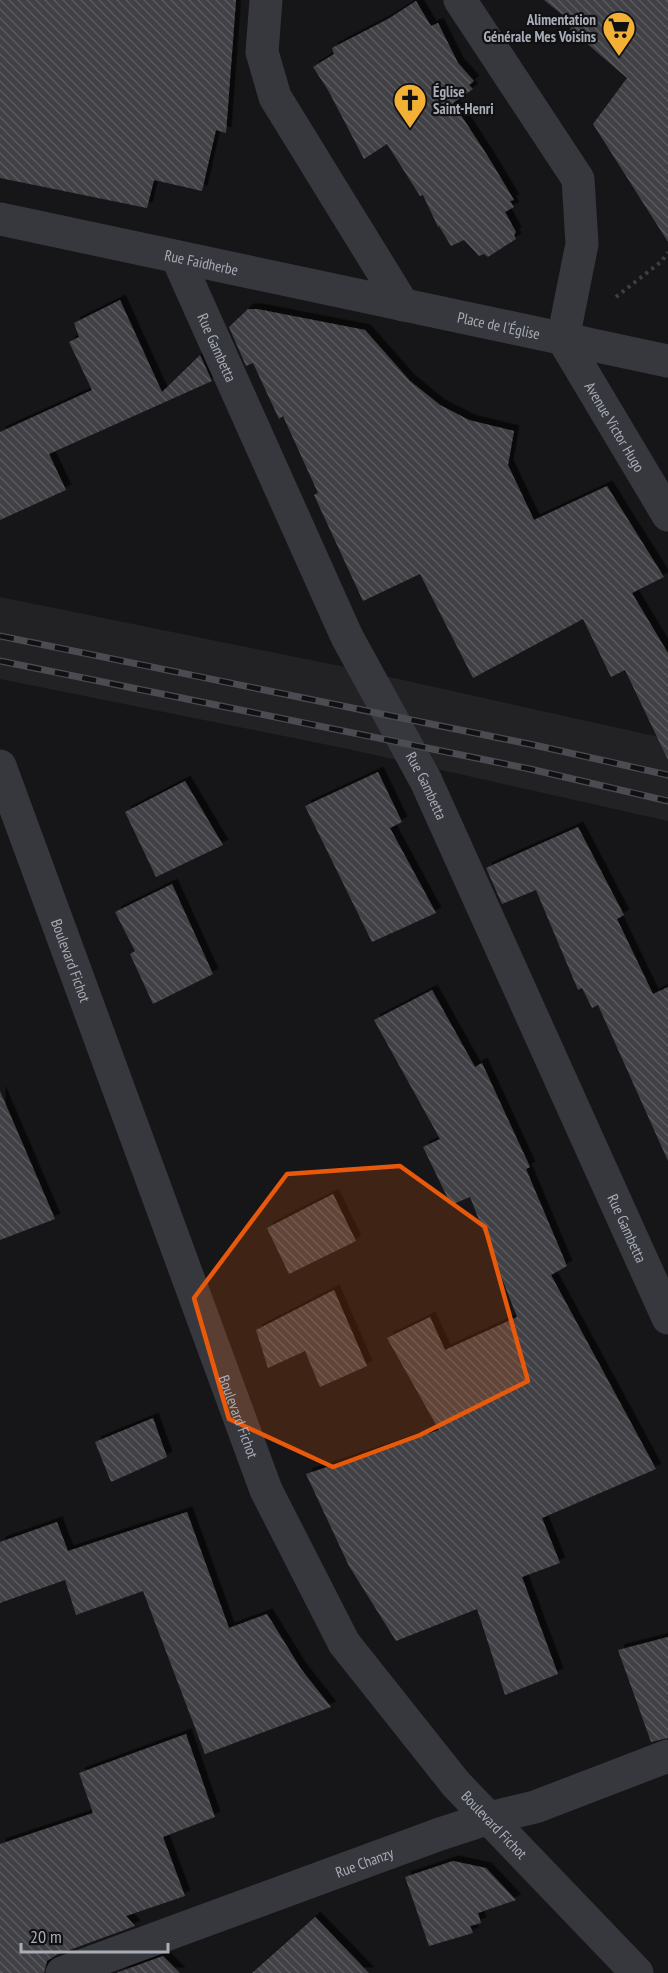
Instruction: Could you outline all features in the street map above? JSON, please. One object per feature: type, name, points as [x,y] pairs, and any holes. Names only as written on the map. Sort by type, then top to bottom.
[{"type":"street","points":[[266,0],[262,52],[275,97],[403,304]]},
{"type":"street","points":[[460,0],[578,179],[582,244],[563,339],[668,361]]},
{"type":"street","name":"Rue Faidherbe","points":[[0,219],[403,304]]},
{"type":"street","name":"Rue Gambetta","points":[[177,257],[347,637],[426,781],[668,1318]]},
{"type":"street","name":"Place de l'Église","points":[[403,304],[563,339]]},
{"type":"street","name":"Avenue Victor Hugo","points":[[563,339],[668,514]]},
{"type":"street","name":"Boulevard Fichot","points":[[0,766],[266,1490],[344,1643],[456,1784],[637,1973]]},
{"type":"street","name":"Rue Chanzy","points":[[62,1973],[441,1834],[489,1818],[535,1807],[668,1756]]},
{"type":"highlighted area","points":[[400,1166],[485,1227],[528,1381],[420,1435],[333,1467],[229,1419],[194,1298],[287,1174]]},
{"type":"shaded area","points":[[0,597],[340,666],[668,739],[668,821],[348,749],[0,679]]},
{"type":"building","points":[[0,0],[236,0],[226,133],[216,130],[202,191],[154,180],[147,208],[0,178]]},
{"type":"building","points":[[544,0],[668,0],[668,242],[593,124],[627,78],[570,29],[574,24]]},
{"type":"building","name":"Église Saint-Henri","points":[[416,1],[431,26],[438,23],[458,63],[474,81],[469,85],[473,89],[453,103],[514,200],[510,201],[514,207],[505,212],[516,232],[514,235],[516,239],[488,257],[484,254],[479,256],[464,240],[451,246],[438,227],[423,195],[420,196],[387,144],[364,159],[328,90],[313,67],[334,54],[332,48],[388,19]]},
{"type":"building","points":[[120,300],[162,392],[200,355],[212,381],[49,454],[66,490],[0,520],[0,432],[92,390],[69,342],[79,337],[74,323]]},
{"type":"building","points":[[248,309],[365,330],[410,381],[440,405],[469,420],[514,431],[508,465],[534,520],[607,486],[664,577],[632,593],[668,653],[668,760],[625,670],[611,677],[583,619],[473,678],[420,574],[363,601],[314,495],[318,493],[283,416],[279,419],[253,363],[246,366],[229,327]]},
{"type":"building","points":[[378,772],[402,822],[390,828],[436,913],[372,942],[305,806]]},
{"type":"building","points":[[185,781],[223,845],[156,877],[125,812]]},
{"type":"building","points":[[578,827],[624,915],[617,919],[653,994],[668,987],[668,1161],[598,1005],[592,1008],[582,988],[578,990],[536,890],[502,904],[486,868]]},
{"type":"building","points":[[172,884],[213,974],[153,1004],[130,954],[135,951],[115,912]]},
{"type":"building","points":[[432,990],[475,1067],[482,1063],[530,1167],[526,1169],[567,1266],[551,1275],[656,1469],[542,1518],[560,1563],[522,1577],[558,1674],[505,1695],[477,1609],[396,1641],[349,1566],[306,1474],[439,1430],[387,1338],[430,1317],[445,1350],[517,1317],[470,1197],[451,1205],[423,1147],[440,1139],[374,1020]]},
{"type":"building","points":[[0,1091],[55,1219],[0,1240]]},
{"type":"building","points":[[333,1194],[356,1241],[289,1274],[267,1228]]},
{"type":"building","points":[[334,1290],[367,1366],[320,1387],[305,1351],[268,1368],[256,1330]]},
{"type":"building","points":[[153,1418],[167,1457],[111,1482],[95,1442]]},
{"type":"building","points":[[187,1512],[229,1628],[267,1614],[301,1669],[331,1707],[205,1754],[143,1591],[76,1615],[65,1580],[0,1603],[0,1542],[57,1522],[68,1551]]},
{"type":"building","points":[[668,1637],[668,1738],[651,1742],[618,1650]]},
{"type":"building","points":[[186,1734],[215,1817],[163,1837],[185,1896],[126,1916],[135,1926],[56,1955],[47,1961],[44,1973],[0,1973],[0,1844],[93,1813],[79,1773]]},
{"type":"building","points":[[453,1861],[486,1868],[516,1900],[478,1913],[481,1923],[470,1926],[473,1933],[429,1946],[405,1877]]},
{"type":"building","points":[[315,1917],[369,1973],[252,1973]]},
{"type":"building","points":[[163,1956],[180,1973],[116,1973]]},
{"type":"railway","points":[[0,636],[534,745],[668,775]]},
{"type":"railway","points":[[0,661],[530,769],[668,801]]},
{"type":"place","name":"Alimentation Générale Mes Voisins","points":[[619,57]]},
{"type":"place","name":"Église Saint-Henri","points":[[410,129]]}]
